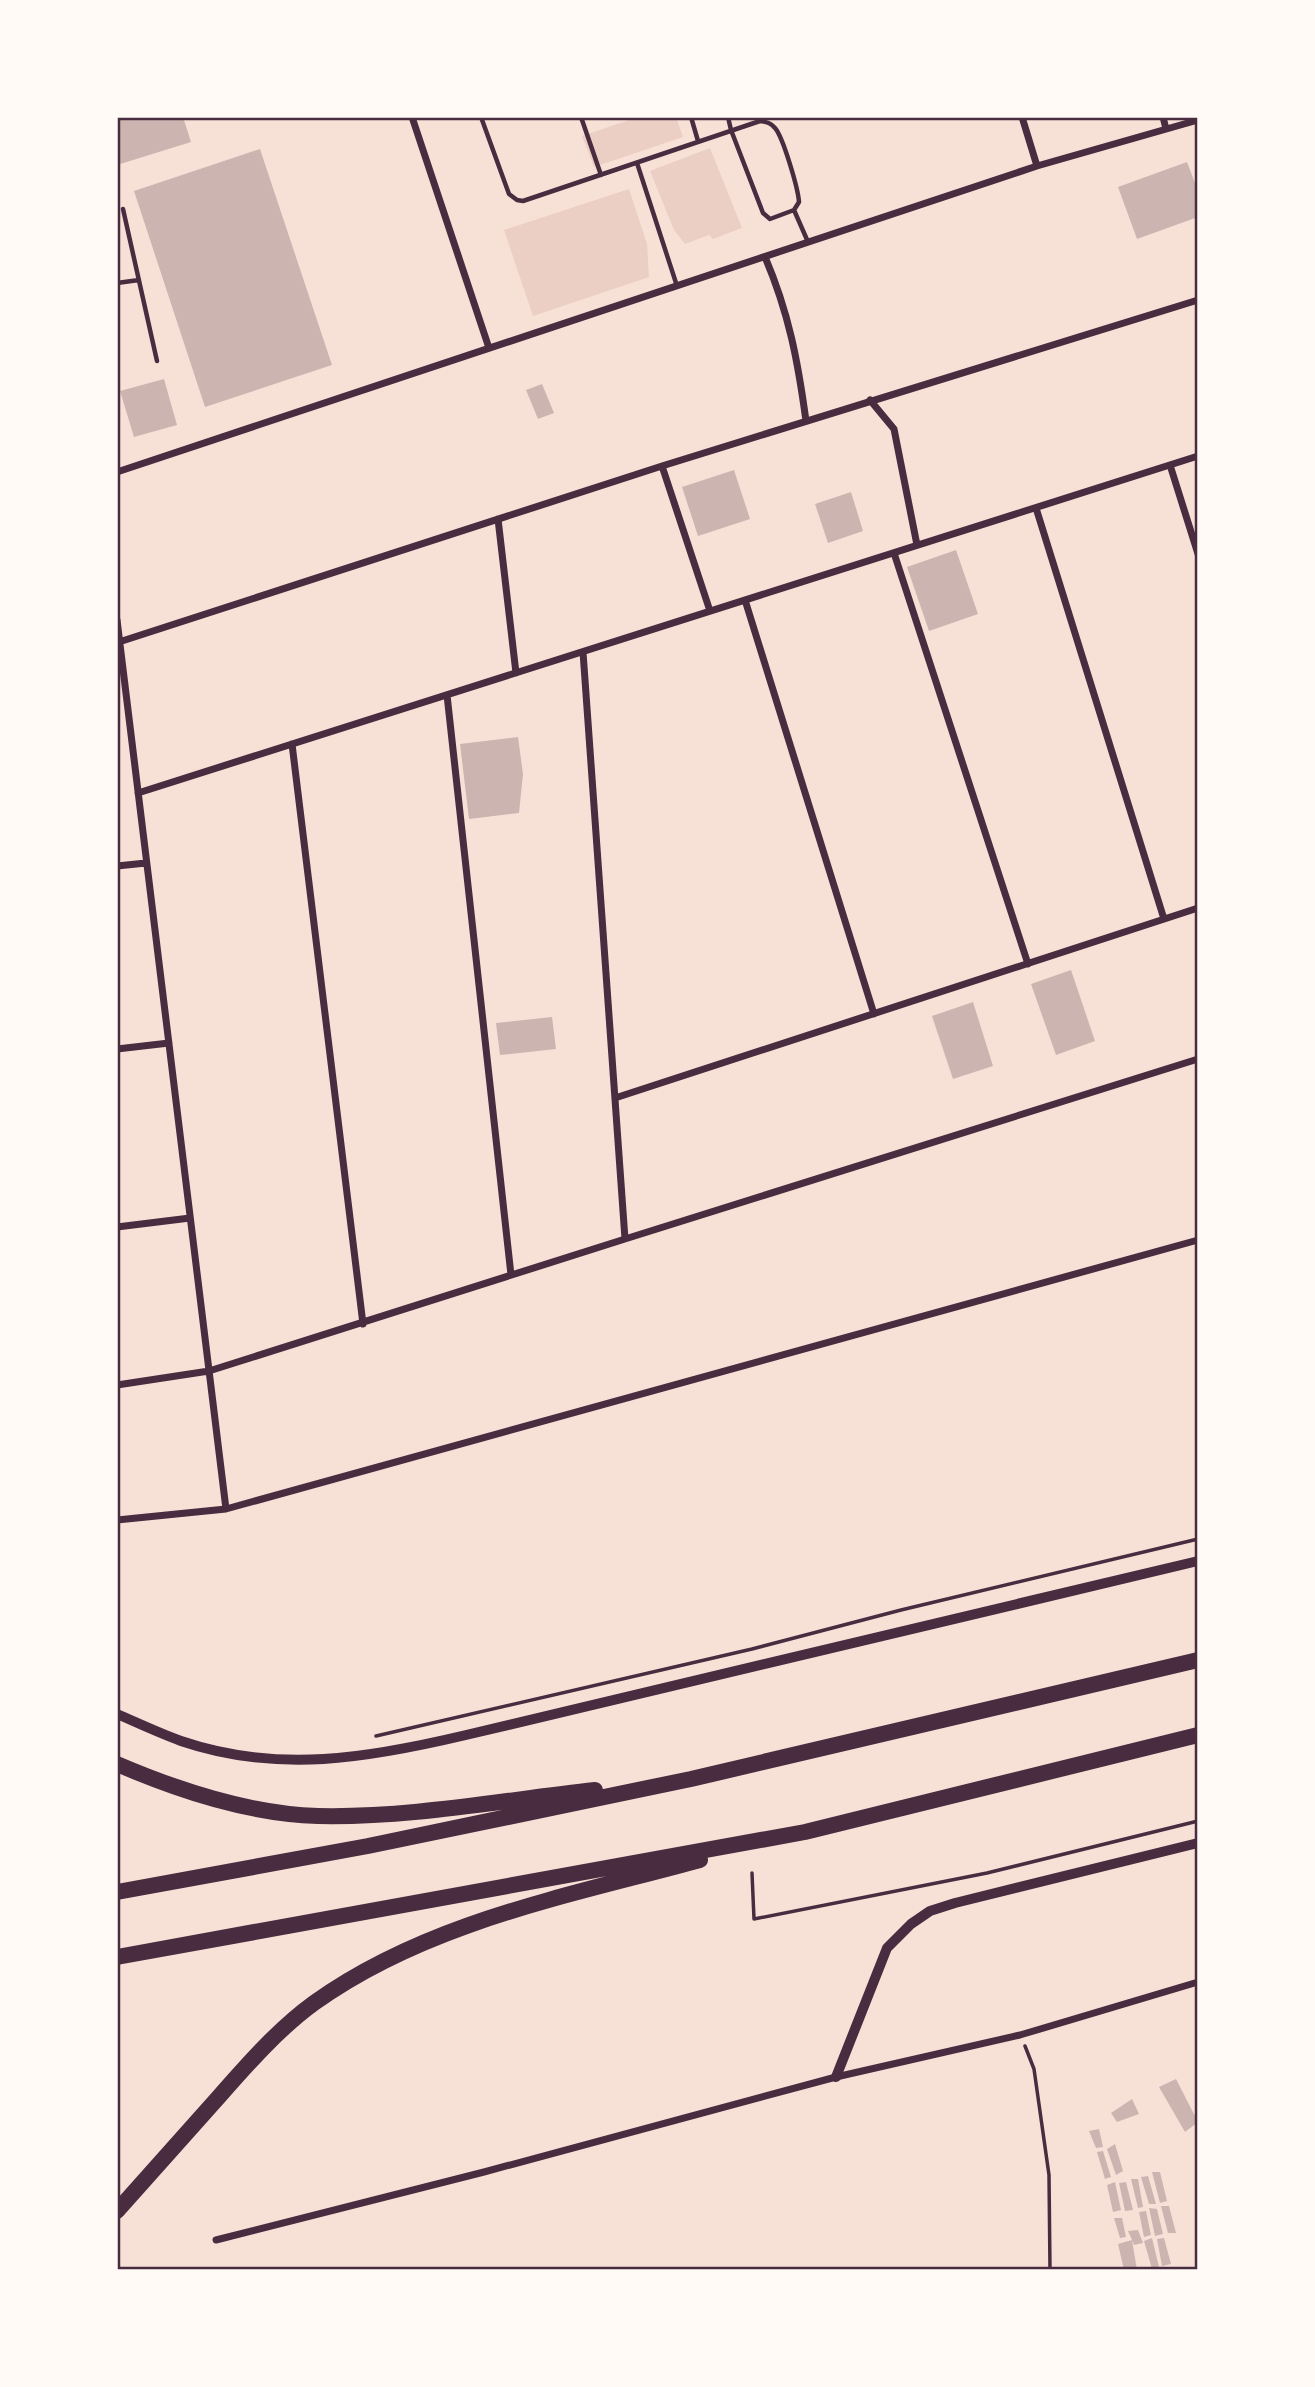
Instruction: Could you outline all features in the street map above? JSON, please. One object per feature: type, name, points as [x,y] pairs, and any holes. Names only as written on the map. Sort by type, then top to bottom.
[{"type":"highway","points":[[117,1892],[368,1846],[691,1779],[1198,1660]]},
{"type":"highway","points":[[117,2211],[257,2054],[312,2004],[357,1974],[419,1943],[527,1907],[805,1832],[1198,1735]]},
{"type":"highway","points":[[117,1764],[193,1793],[255,1808],[316,1816],[426,1811],[691,1779]]},
{"type":"highway","points":[[117,1957],[805,1832]]},
{"type":"street","points":[[412,117],[489,348]]},
{"type":"street","points":[[1023,117],[1037,166]]},
{"type":"street","points":[[1163,117],[1166,129]]},
{"type":"street","points":[[117,472],[1037,166],[1198,120]]},
{"type":"street","points":[[765,257],[776,283],[795,346],[806,421]]},
{"type":"street","points":[[119,642],[870,400],[1198,300]]},
{"type":"street","points":[[870,400],[894,429],[917,545]]},
{"type":"street","points":[[138,793],[1198,456]]},
{"type":"street","points":[[1170,465],[1198,554]]},
{"type":"street","points":[[662,466],[710,611]]},
{"type":"street","points":[[1035,508],[1164,919]]},
{"type":"street","points":[[498,519],[516,673]]},
{"type":"street","points":[[894,553],[1028,964]]},
{"type":"street","points":[[745,600],[874,1014]]},
{"type":"street","points":[[117,620],[226,1509]]},
{"type":"street","points":[[583,652],[625,1239]]},
{"type":"street","points":[[447,695],[511,1275]]},
{"type":"street","points":[[292,744],[363,1324]]},
{"type":"street","points":[[117,866],[146,863]]},
{"type":"street","points":[[615,1098],[1198,908]]},
{"type":"street","points":[[117,1049],[169,1043]]},
{"type":"street","points":[[117,1385],[209,1371],[1198,1059]]},
{"type":"street","points":[[117,1227],[190,1218]]},
{"type":"street","points":[[117,1520],[226,1509],[1198,1240]]},
{"type":"street","points":[[117,1714],[182,1741],[252,1757],[319,1760],[363,1757],[466,1735],[1198,1561]]},
{"type":"street","points":[[836,2077],[887,1948],[911,1924],[930,1911],[1198,1843]]},
{"type":"street","points":[[216,2240],[498,2169],[836,2077],[1020,2035],[1198,1983]]},
{"type":"lane","points":[[481,117],[509,194],[517,200],[528,200],[698,141],[732,130],[760,121],[768,123],[775,128],[797,191],[799,202],[794,211],[770,219],[763,214],[732,130],[728,117]]},
{"type":"lane","points":[[581,117],[601,175]]},
{"type":"lane","points":[[691,117],[698,141]]},
{"type":"lane","points":[[637,163],[677,286]]},
{"type":"lane","points":[[123,209],[158,361]]},
{"type":"lane","points":[[794,211],[808,242]]},
{"type":"lane","points":[[117,283],[139,280]]},
{"type":"path","points":[[373,1737],[752,1649],[901,1610],[1198,1539]]},
{"type":"path","points":[[752,1873],[754,1919],[987,1873],[1198,1821]]},
{"type":"path","points":[[1020,2035],[1034,2069],[1049,2175],[1050,2270]]},
{"type":"shaded area","points":[[638,117],[676,117],[683,137],[594,167],[582,136]]},
{"type":"shaded area","points":[[710,148],[742,228],[713,239],[709,235],[685,244],[674,230],[650,171]]},
{"type":"shaded area","points":[[629,189],[647,244],[649,277],[533,316],[504,230]]},
{"type":"building","points":[[117,117],[183,117],[191,142],[117,165]]},
{"type":"building","points":[[260,149],[332,365],[205,407],[134,191]]},
{"type":"building","points":[[1187,162],[1198,191],[1198,217],[1137,239],[1118,187]]},
{"type":"building","points":[[164,379],[177,425],[134,437],[120,391]]},
{"type":"building","points":[[542,384],[554,413],[538,419],[526,390]]},
{"type":"building","points":[[734,470],[750,519],[698,536],[682,487]]},
{"type":"building","points":[[851,492],[863,531],[828,543],[815,504]]},
{"type":"building","points":[[956,550],[978,614],[929,631],[907,567]]},
{"type":"building","points":[[518,737],[523,774],[519,813],[469,819],[460,744]]},
{"type":"building","points":[[1071,970],[1095,1041],[1056,1055],[1031,984]]},
{"type":"building","points":[[973,1002],[993,1066],[953,1079],[932,1016]]},
{"type":"building","points":[[552,1017],[556,1049],[500,1055],[496,1023]]},
{"type":"building","points":[[1176,2079],[1198,2122],[1185,2132],[1159,2087]]},
{"type":"building","points":[[1132,2099],[1139,2114],[1117,2122],[1111,2113]]},
{"type":"building","points":[[1099,2129],[1103,2147],[1096,2148],[1089,2131]]},
{"type":"building","points":[[1115,2144],[1123,2171],[1116,2175],[1107,2149]]},
{"type":"building","points":[[1103,2151],[1111,2177],[1105,2179],[1097,2152]]},
{"type":"building","points":[[1152,2172],[1160,2172],[1167,2201],[1160,2203]]},
{"type":"building","points":[[1148,2176],[1156,2204],[1149,2204],[1141,2177]]},
{"type":"building","points":[[1131,2179],[1138,2179],[1143,2207],[1138,2208]]},
{"type":"building","points":[[1115,2182],[1121,2210],[1113,2212],[1107,2185]]},
{"type":"building","points":[[1126,2182],[1133,2210],[1125,2211],[1119,2183]]},
{"type":"building","points":[[1161,2206],[1169,2206],[1176,2233],[1168,2233]]},
{"type":"building","points":[[1149,2208],[1157,2209],[1163,2234],[1155,2236]]},
{"type":"building","points":[[1146,2211],[1151,2235],[1144,2237],[1139,2212]]},
{"type":"building","points":[[1114,2218],[1122,2218],[1126,2237],[1120,2238]]},
{"type":"building","points":[[1138,2230],[1143,2243],[1134,2245],[1128,2231]]},
{"type":"building","points":[[1152,2238],[1159,2267],[1152,2269],[1144,2241]]},
{"type":"building","points":[[1164,2238],[1171,2264],[1162,2266],[1157,2239]]},
{"type":"building","points":[[1132,2240],[1137,2270],[1124,2270],[1118,2244]]}]
